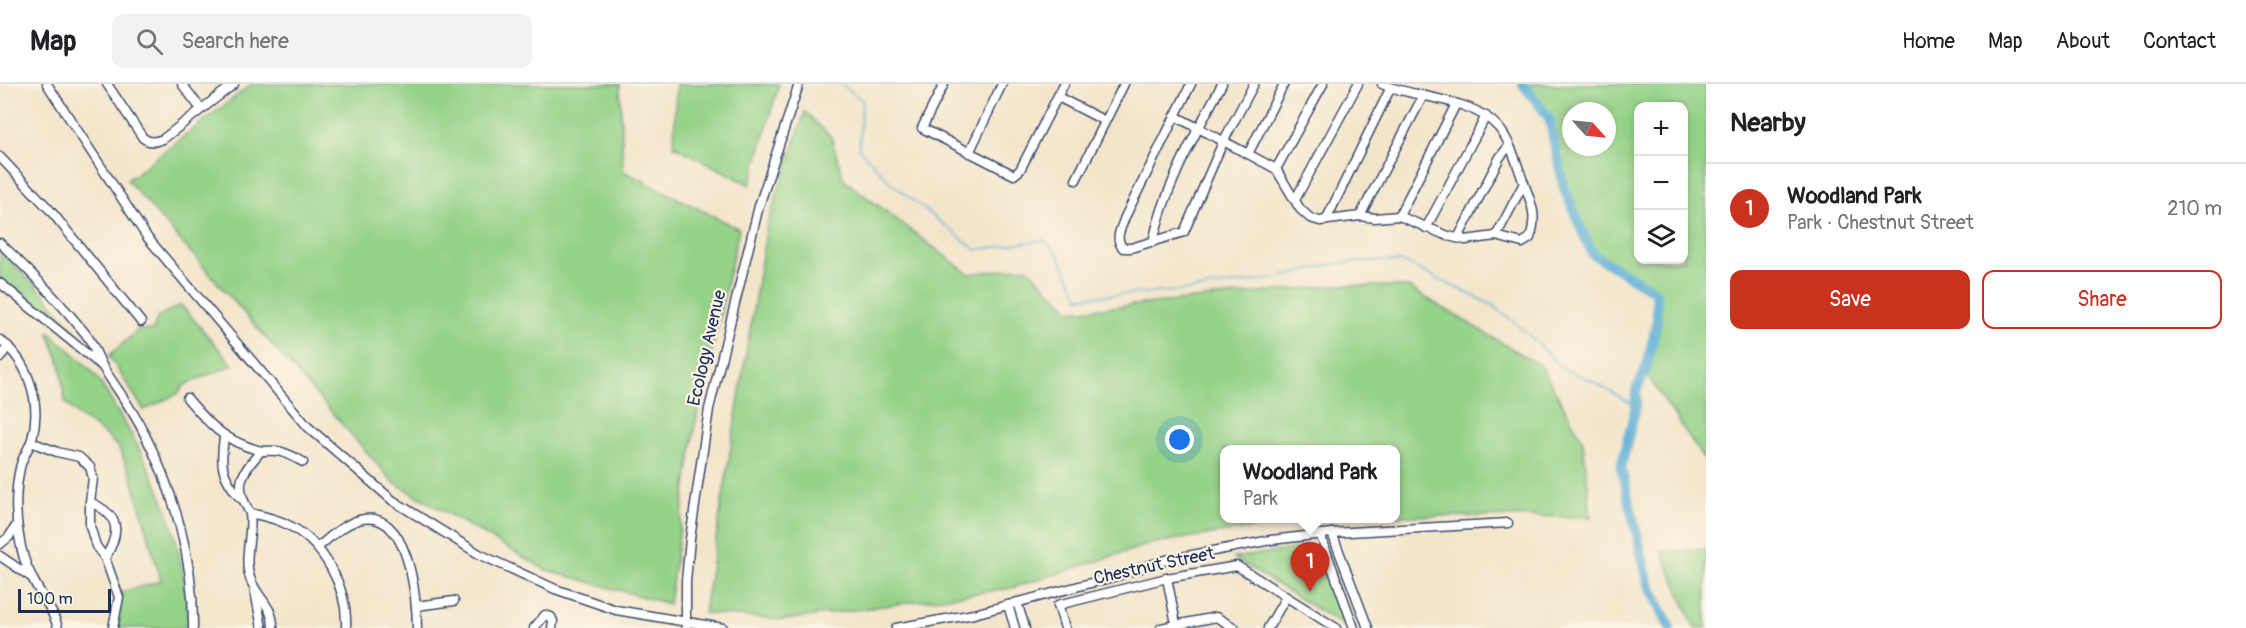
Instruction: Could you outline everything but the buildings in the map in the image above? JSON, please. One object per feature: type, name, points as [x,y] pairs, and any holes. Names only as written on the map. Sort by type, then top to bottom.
[{"type":"street","points":[[47,84],[147,237],[308,427],[392,500],[479,554],[555,589],[616,610],[686,626],[723,628]]},
{"type":"street","points":[[107,84],[142,138],[148,142],[163,139],[234,84]]},
{"type":"street","points":[[182,84],[201,110]]},
{"type":"street","name":"Ecology Avenue","points":[[686,626],[686,581],[690,540],[709,409],[759,206],[799,84]]},
{"type":"street","points":[[944,84],[922,128],[1014,176],[1020,170],[1064,84]]},
{"type":"street","points":[[969,153],[1002,84]]},
{"type":"street","points":[[1076,180],[1124,84]]},
{"type":"street","points":[[1191,84],[1125,217],[1118,237],[1119,243],[1124,248],[1131,248],[1184,232],[1223,142],[1254,84]]},
{"type":"street","points":[[1153,242],[1159,213],[1198,129],[1222,84]]},
{"type":"street","points":[[1248,154],[1284,84]]},
{"type":"street","points":[[1276,169],[1323,84]]},
{"type":"street","points":[[1295,200],[1358,84]]},
{"type":"street","points":[[1174,116],[1276,169],[1300,209],[1310,218],[1320,221],[1360,216],[1375,218],[1399,216],[1426,228],[1465,240],[1496,236],[1522,243],[1530,238],[1535,226],[1534,210],[1509,146],[1499,128],[1486,116],[1456,104],[1382,84]]},
{"type":"street","points":[[1326,220],[1391,87]]},
{"type":"street","points":[[1360,216],[1423,96]]},
{"type":"street","points":[[1058,97],[1105,121]]},
{"type":"street","points":[[1399,216],[1456,104]]},
{"type":"street","points":[[1426,228],[1486,116]]},
{"type":"street","points":[[1458,238],[1493,170],[1509,146]]},
{"type":"street","points":[[0,157],[50,210],[141,322]]},
{"type":"street","points":[[1496,236],[1524,183]]},
{"type":"street","points":[[0,243],[86,334],[143,430],[182,532],[192,583],[193,628]]},
{"type":"street","points":[[0,283],[104,367]]},
{"type":"street","points":[[0,340],[8,346],[25,369],[32,390],[35,408],[31,442],[22,457],[20,468],[16,497],[17,524],[20,543],[31,577],[50,607],[58,628]]},
{"type":"street","points":[[0,358],[8,346]]},
{"type":"street","points":[[187,398],[224,437],[261,451],[275,450],[286,453],[303,462]]},
{"type":"street","points":[[224,437],[222,468],[228,484],[250,513],[252,526],[247,567],[255,591],[262,628]]},
{"type":"street","points":[[31,442],[83,460],[90,467],[93,478],[90,526],[97,550],[105,558],[119,597],[113,628]]},
{"type":"street","points":[[242,500],[239,484],[245,471],[261,451]]},
{"type":"street","points":[[90,502],[108,512],[115,525],[114,543],[105,558]]},
{"type":"street","points":[[250,513],[288,524],[317,548],[335,577],[342,596],[346,628]]},
{"type":"street","points":[[317,548],[358,520],[366,519],[383,523],[394,531],[410,570],[417,628]]},
{"type":"street","points":[[896,628],[975,614],[1117,576],[1166,560],[1271,540],[1332,533],[1508,523]]},
{"type":"street","points":[[0,544],[9,537],[17,524]]},
{"type":"street","points":[[1332,533],[1368,628]]},
{"type":"street","points":[[1320,534],[1354,628]]},
{"type":"street","points":[[0,556],[31,577]]},
{"type":"street","name":"Chestnut Street","points":[[1065,628],[1058,605],[1167,578],[1237,566],[1336,628]]},
{"type":"street","points":[[1167,578],[1176,624]]},
{"type":"street","points":[[255,591],[271,612],[273,628]]},
{"type":"street","points":[[1268,628],[1286,597]]},
{"type":"street","points":[[416,606],[454,601]]},
{"type":"street","points":[[1013,604],[1015,628]]},
{"type":"street","points":[[1013,604],[1024,628]]},
{"type":"street","points":[[534,628],[545,615],[551,617],[552,628]]},
{"type":"street","points":[[1161,628],[1216,617],[1235,628]]},
{"type":"green space","points":[[252,84],[620,84],[623,171],[739,229],[695,425],[669,604],[546,570],[393,482],[127,180]]},
{"type":"green space","points":[[676,84],[779,84],[750,185],[674,146]]},
{"type":"green space","points":[[1523,84],[1706,84],[1706,462],[1645,372],[1657,322],[1656,292],[1592,254],[1564,188],[1549,118]]},
{"type":"green space","points":[[805,112],[831,137],[844,180],[969,274],[1026,267],[1071,311],[1341,285],[1408,287],[1541,366],[1583,441],[1591,517],[1400,516],[1400,445],[1220,445],[1220,523],[1285,523],[1154,543],[1012,588],[784,620],[704,613],[767,225]]},
{"type":"green space","points":[[0,251],[43,293],[94,355],[27,299],[0,280]]},
{"type":"green space","points":[[181,305],[233,365],[184,385],[179,393],[144,410],[109,356],[138,330],[153,330],[158,316]]},
{"type":"green space","points":[[48,331],[95,375],[148,465],[177,542],[186,598],[188,628],[118,628],[122,592],[161,581],[132,478],[119,448],[101,431],[81,418],[65,402],[60,363]]},
{"type":"green space","points":[[1313,546],[1344,626],[1234,558]]},
{"type":"green space","points":[[1706,549],[1706,628],[1695,628],[1662,552]]},
{"type":"waterway","points":[[841,84],[862,100],[859,149],[891,183],[976,250],[1044,240],[1059,256],[1079,297],[1180,291],[1273,279],[1338,263],[1403,262],[1494,306],[1528,334],[1562,368],[1590,380],[1636,406]]},
{"type":"waterway","points":[[1523,84],[1549,118],[1564,188],[1592,254],[1656,292],[1657,322],[1645,372],[1636,390],[1636,406],[1621,467],[1648,582],[1670,628]]},
{"type":"place","name":"Woodland Park","points":[[1310,592]]}]
